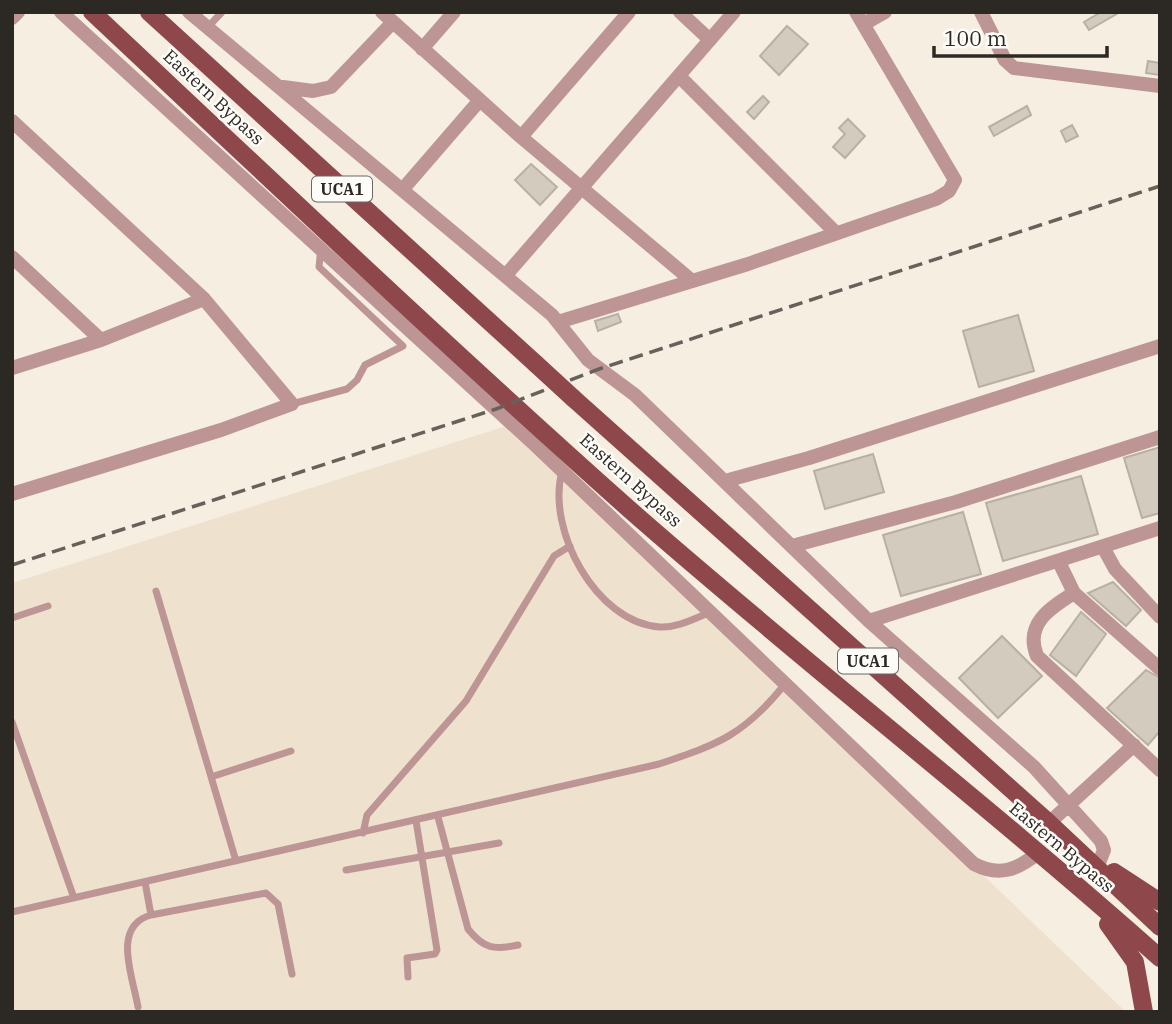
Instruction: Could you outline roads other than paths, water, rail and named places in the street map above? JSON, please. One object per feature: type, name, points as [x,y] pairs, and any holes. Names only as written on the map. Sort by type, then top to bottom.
[{"type":"main road","name":"Eastern Bypass","points":[[92,12],[628,508],[794,651],[1078,885],[1160,958]]},
{"type":"main road","name":"Eastern Bypass","points":[[149,12],[1160,926]]},
{"type":"main road","points":[[1078,850],[1160,902]]},
{"type":"main road","points":[[1078,885],[1135,962],[1144,1012]]},
{"type":"street","points":[[12,18],[18,12]]},
{"type":"street","points":[[61,12],[321,246],[563,471],[974,864],[993,872],[1006,871],[1024,864],[1038,853]]},
{"type":"street","points":[[189,12],[506,275],[558,322],[588,360],[635,395],[869,621],[1034,767],[1101,841],[1104,850],[1099,863]]},
{"type":"street","points":[[422,49],[454,12]]},
{"type":"street","points":[[521,137],[629,12]]},
{"type":"street","points":[[680,12],[710,40]]},
{"type":"street","points":[[506,275],[734,12]]},
{"type":"street","points":[[558,322],[748,264],[936,199],[954,183],[860,18],[885,12]]},
{"type":"street","points":[[981,12],[1005,60],[1014,68],[1160,86]]},
{"type":"street","points":[[279,86],[313,91],[331,87],[387,17],[521,137],[691,280]]},
{"type":"street","points":[[679,76],[836,233]]},
{"type":"street","points":[[403,189],[480,100]]},
{"type":"street","points":[[12,121],[204,299],[292,404],[221,430],[12,494]]},
{"type":"street","points":[[12,257],[101,340]]},
{"type":"street","points":[[12,368],[101,340],[204,299]]},
{"type":"street","points":[[725,481],[809,458],[1160,346]]},
{"type":"street","points":[[792,546],[956,502],[1160,437]]},
{"type":"street","points":[[869,621],[1160,528]]},
{"type":"street","points":[[1103,547],[1115,569],[1160,617]]},
{"type":"street","points":[[1059,562],[1074,593],[1160,669]]},
{"type":"street","points":[[1074,593],[1045,613],[1035,626],[1033,647],[1039,659],[1160,770]]},
{"type":"street","points":[[1049,823],[1134,746]]},
{"type":"lane","points":[[208,27],[222,12]]},
{"type":"lane","points":[[292,404],[347,389],[357,380],[365,365],[403,346],[319,267],[321,246]]},
{"type":"lane","points":[[563,471],[559,498],[570,546],[592,590],[606,602],[638,621],[663,627],[712,611]]},
{"type":"lane","points":[[363,833],[367,815],[467,701],[554,556],[570,546]]},
{"type":"lane","points":[[156,591],[236,861]]},
{"type":"lane","points":[[12,618],[48,606]]},
{"type":"lane","points":[[12,912],[626,773],[717,744],[753,721],[785,684]]},
{"type":"lane","points":[[12,722],[74,898]]},
{"type":"lane","points":[[211,777],[292,751]]},
{"type":"lane","points":[[438,817],[468,929],[478,941],[491,948],[518,945]]},
{"type":"lane","points":[[408,977],[407,958],[435,954],[437,950],[416,821]]},
{"type":"lane","points":[[345,870],[499,843]]},
{"type":"lane","points":[[145,882],[151,915]]},
{"type":"lane","points":[[138,1007],[127,940],[132,926],[140,918],[151,915],[266,893],[278,904],[292,974]]},
{"type":"railway","points":[[12,565],[496,409],[599,369],[1160,186]]}]
